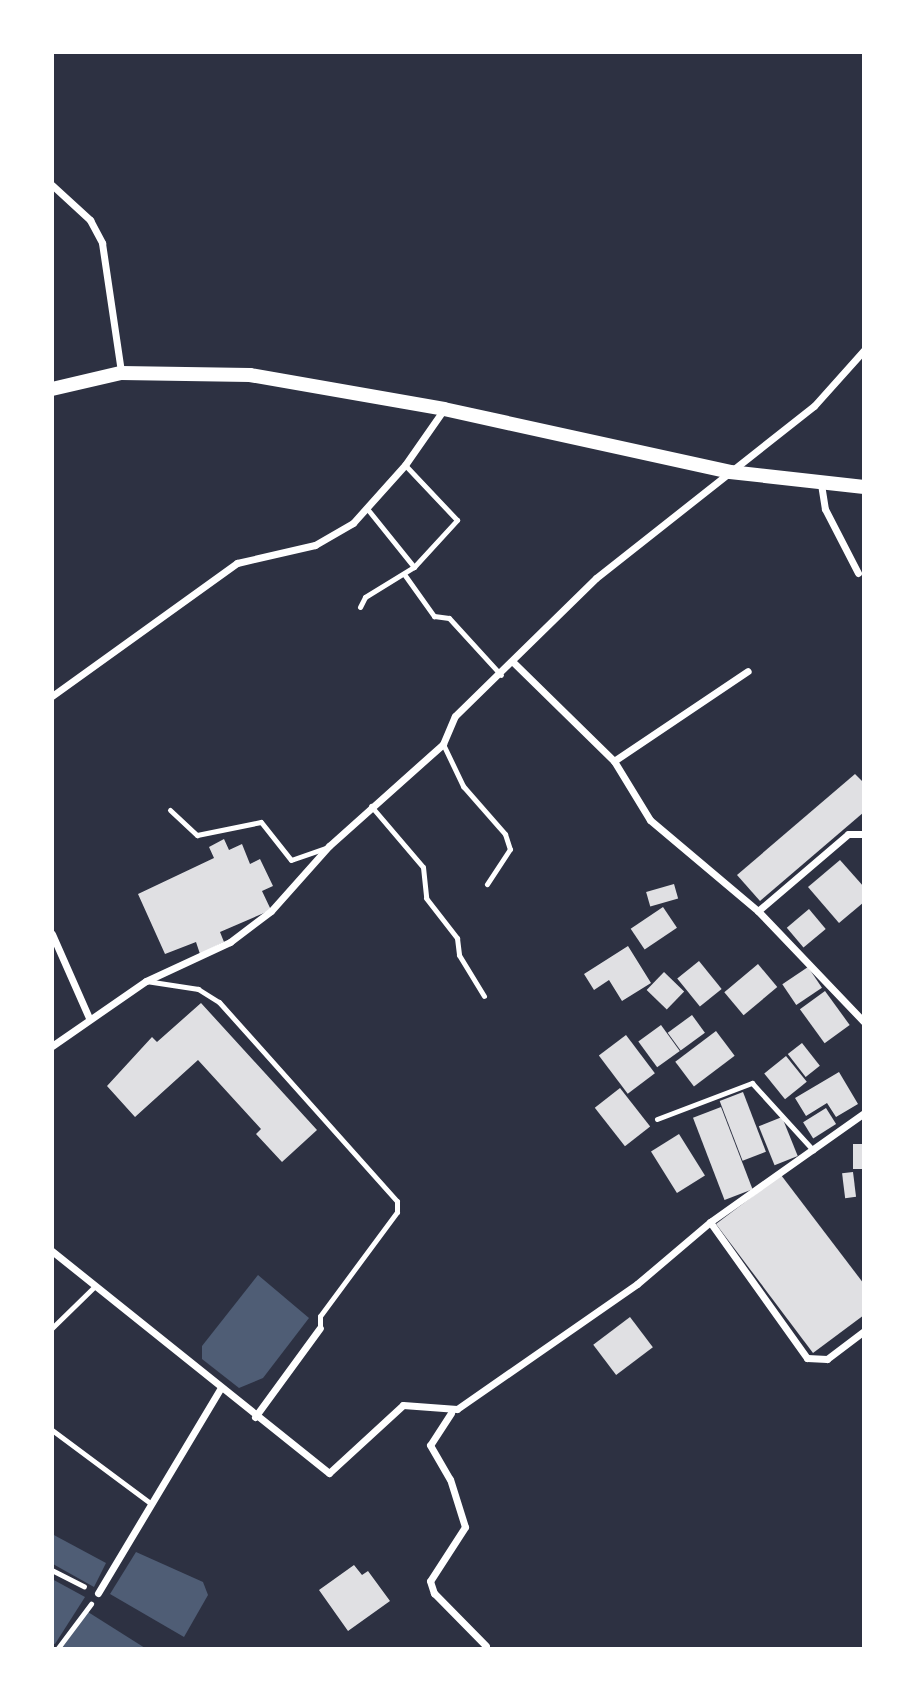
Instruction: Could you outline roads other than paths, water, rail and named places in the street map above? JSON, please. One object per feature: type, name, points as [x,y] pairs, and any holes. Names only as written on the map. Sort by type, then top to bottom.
[{"type":"main road","points":[[52,389],[121,373],[250,375],[444,409],[730,472],[863,487]]},
{"type":"street","points":[[52,185],[90,220],[102,243],[121,373]]},
{"type":"street","points":[[52,1046],[146,981],[229,942],[271,911],[328,846],[443,744],[455,716],[501,675],[596,578],[814,406],[863,350]]},
{"type":"street","points":[[52,696],[237,563],[315,545],[369,511],[405,466],[444,409]]},
{"type":"street","points":[[821,484],[825,509],[858,573]]},
{"type":"street","points":[[513,663],[614,761],[649,820],[758,911],[863,1022]]},
{"type":"street","points":[[614,761],[748,671]]},
{"type":"street","points":[[758,911],[848,834],[863,834]]},
{"type":"street","points":[[52,934],[89,1018]]},
{"type":"street","points":[[486,1646],[434,1593],[430,1581],[465,1527],[450,1479],[430,1445],[451,1413],[637,1284],[710,1222],[863,1113]]},
{"type":"street","points":[[710,1222],[807,1358],[827,1359],[863,1331]]},
{"type":"street","points":[[52,1251],[220,1390],[329,1473],[403,1405],[451,1413]]},
{"type":"street","points":[[255,1417],[320,1328]]},
{"type":"street","points":[[98,1593],[149,1502],[220,1390]]},
{"type":"lane","points":[[360,607],[365,597],[414,567],[457,520],[405,466]]},
{"type":"lane","points":[[369,511],[414,567]]},
{"type":"lane","points":[[404,574],[434,616],[449,618],[501,675]]},
{"type":"lane","points":[[443,744],[463,786],[508,841],[504,863],[487,884]]},
{"type":"lane","points":[[371,807],[424,867],[426,898],[457,938],[459,955],[484,996]]},
{"type":"lane","points":[[170,810],[197,835],[261,822],[291,860],[328,846]]},
{"type":"lane","points":[[146,981],[198,989],[219,1002],[397,1201],[397,1212],[320,1316],[320,1328]]},
{"type":"lane","points":[[657,1119],[752,1083],[813,1150]]},
{"type":"lane","points":[[52,1328],[94,1287]]},
{"type":"lane","points":[[52,1430],[149,1502]]},
{"type":"water","points":[[258,1275],[309,1318],[263,1378],[239,1388],[202,1359],[202,1346]]},
{"type":"water","points":[[52,1534],[106,1563],[94,1587],[53,1564]]},
{"type":"water","points":[[136,1552],[203,1582],[208,1595],[184,1637],[110,1594]]},
{"type":"water","points":[[52,1579],[85,1597],[55,1644],[52,1643]]},
{"type":"water","points":[[88,1612],[145,1648],[62,1648]]}]
